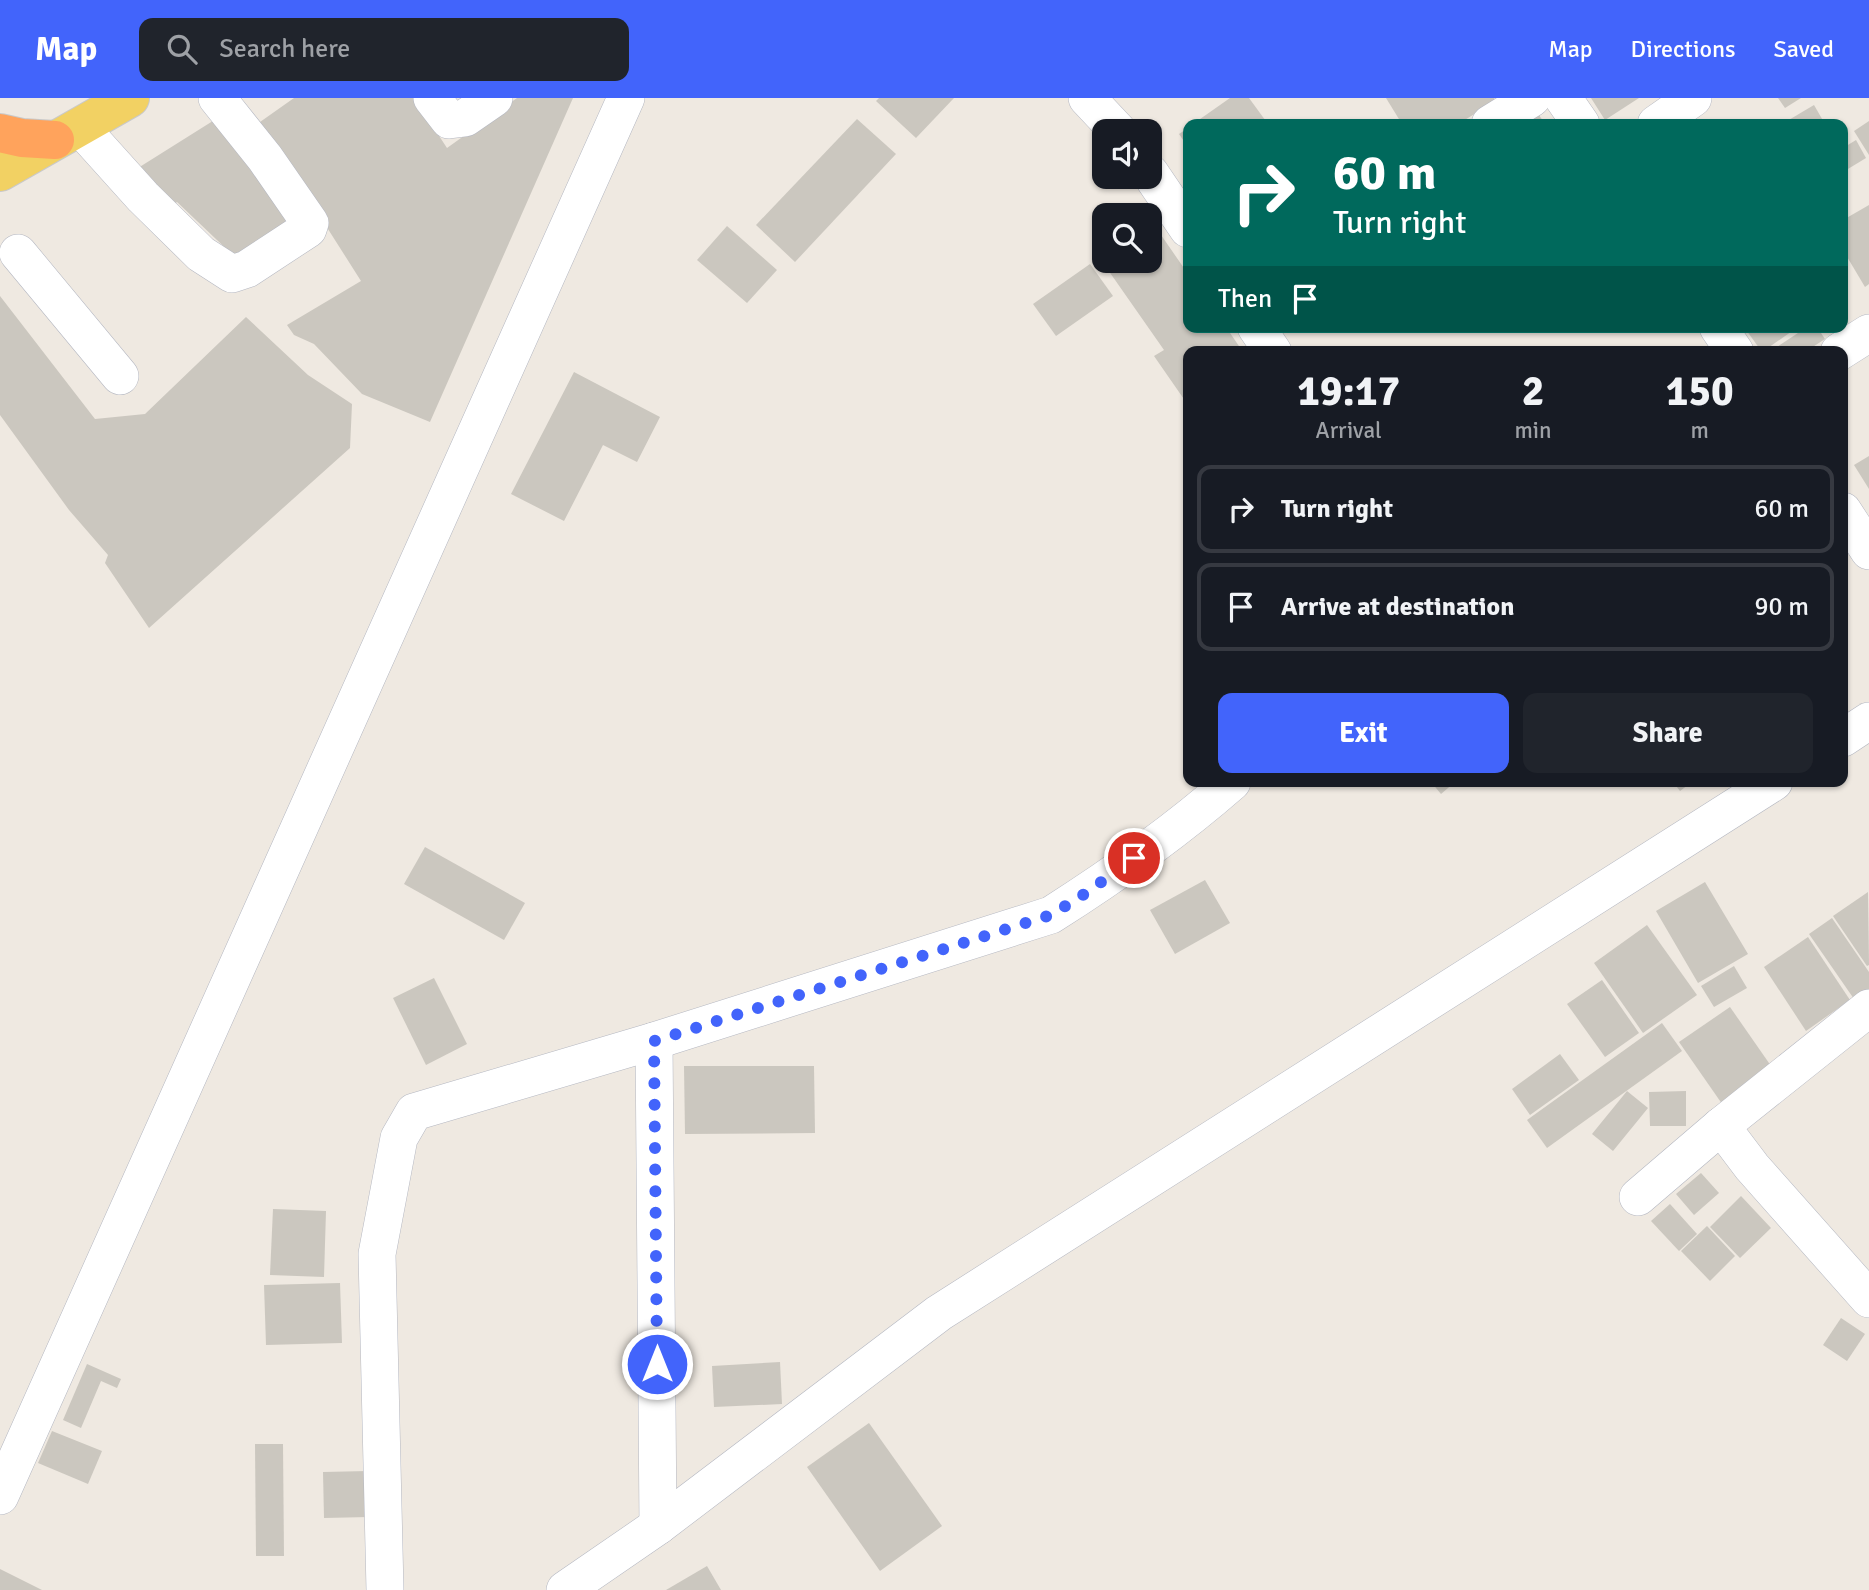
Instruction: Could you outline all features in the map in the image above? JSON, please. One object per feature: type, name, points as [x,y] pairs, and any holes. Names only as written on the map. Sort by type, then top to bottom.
[{"type":"highway","points":[[0,133],[22,138],[67,134]]},
{"type":"main road","points":[[0,172],[130,98]]},
{"type":"street","points":[[67,134],[143,197],[201,254],[232,274],[247,270],[308,229],[310,223],[265,158],[217,98]]},
{"type":"street","points":[[432,98],[449,120],[465,118],[494,98]]},
{"type":"street","points":[[0,1496],[626,98]]},
{"type":"street","points":[[1087,98],[1107,119]]},
{"type":"street","points":[[1498,119],[1532,98]]},
{"type":"street","points":[[1563,98],[1578,119]]},
{"type":"street","points":[[1663,119],[1693,98]]},
{"type":"street","points":[[1161,189],[1183,222]]},
{"type":"street","points":[[8,243],[120,376]]},
{"type":"street","points":[[1848,346],[1869,333]]},
{"type":"street","points":[[1848,519],[1869,551]]},
{"type":"street","points":[[1848,735],[1869,722]]},
{"type":"street","points":[[385,1590],[377,1254],[399,1138],[414,1112],[654,1041],[1051,915],[1101,883],[1200,810],[1226,787]]},
{"type":"street","points":[[565,1590],[658,1526],[939,1312],[1766,787]]},
{"type":"street","points":[[1638,1198],[1721,1126],[1869,1008]]},
{"type":"street","points":[[654,1041],[658,1526]]},
{"type":"street","points":[[1721,1126],[1752,1167],[1869,1299]]},
{"type":"building","points":[[294,98],[414,98],[447,148],[517,98],[573,98],[430,422],[362,394],[314,344],[294,335],[287,325],[361,281],[260,122]]},
{"type":"building","points":[[879,98],[954,98],[916,138],[876,101]]},
{"type":"building","points":[[1230,98],[1249,98],[1264,119],[1200,119]]},
{"type":"building","points":[[1386,98],[1494,98],[1496,101],[1466,119],[1399,119]]},
{"type":"building","points":[[1591,98],[1639,98],[1607,119]]},
{"type":"building","points":[[1778,98],[1801,98],[1785,108]]},
{"type":"building","points":[[1814,105],[1822,119],[1790,119]]},
{"type":"building","points":[[1537,112],[1542,119],[1526,119]]},
{"type":"building","points":[[216,119],[302,220],[237,259],[177,202],[167,209],[138,168]]},
{"type":"building","points":[[857,119],[896,154],[795,262],[756,225]]},
{"type":"building","points":[[1869,121],[1869,155],[1854,131]]},
{"type":"building","points":[[1856,140],[1866,158],[1848,169],[1848,145]]},
{"type":"building","points":[[1869,205],[1869,284],[1865,287],[1848,258],[1848,217]]},
{"type":"building","points":[[727,226],[777,270],[747,303],[697,260]]},
{"type":"building","points":[[1162,236],[1183,267],[1183,333],[1230,333],[1239,346],[1183,346],[1183,398],[1154,356],[1164,350],[1110,273],[1162,273]]},
{"type":"building","points":[[1090,264],[1092,273],[1096,273],[1113,296],[1056,336],[1033,304]]},
{"type":"building","points":[[0,296],[95,419],[145,414],[246,317],[308,375],[352,404],[350,448],[149,628],[105,563],[108,555],[69,510],[0,415]]},
{"type":"building","points":[[1748,333],[1789,333],[1771,346],[1758,346]]},
{"type":"building","points":[[1798,333],[1821,333],[1825,339],[1814,346],[1778,346]]},
{"type":"building","points":[[574,372],[660,417],[637,462],[603,445],[564,521],[511,494]]},
{"type":"building","points":[[1869,456],[1869,489],[1854,465]]},
{"type":"building","points":[[1435,787],[1449,787],[1441,794]]},
{"type":"building","points":[[425,847],[525,903],[504,940],[404,884]]},
{"type":"building","points":[[1205,880],[1230,923],[1175,954],[1150,910]]},
{"type":"building","points":[[1705,882],[1748,954],[1698,983],[1656,911]]},
{"type":"building","points":[[1868,892],[1869,965],[1867,966],[1833,916]]},
{"type":"building","points":[[1832,918],[1869,972],[1869,989],[1854,999],[1809,934]]},
{"type":"building","points":[[1647,925],[1697,995],[1643,1033],[1594,963]]},
{"type":"building","points":[[1808,937],[1850,1000],[1806,1031],[1764,967]]},
{"type":"building","points":[[1734,966],[1747,988],[1714,1007],[1701,986]]},
{"type":"building","points":[[434,978],[467,1044],[426,1065],[393,998]]},
{"type":"building","points":[[1602,980],[1639,1033],[1605,1057],[1567,1004]]},
{"type":"building","points":[[1730,1007],[1778,1076],[1727,1111],[1679,1042]]},
{"type":"building","points":[[1662,1023],[1682,1051],[1547,1148],[1527,1120]]},
{"type":"building","points":[[1560,1054],[1579,1080],[1530,1115],[1512,1089]]},
{"type":"building","points":[[684,1066],[814,1066],[815,1133],[685,1134]]},
{"type":"building","points":[[1627,1091],[1648,1108],[1613,1151],[1592,1134]]},
{"type":"building","points":[[1686,1091],[1686,1126],[1650,1126],[1649,1092]]},
{"type":"building","points":[[1701,1173],[1719,1193],[1694,1215],[1676,1194]]},
{"type":"building","points":[[1741,1196],[1771,1228],[1740,1258],[1710,1227]]},
{"type":"building","points":[[1670,1204],[1697,1234],[1679,1251],[1651,1221]]},
{"type":"building","points":[[273,1209],[326,1211],[324,1277],[270,1275]]},
{"type":"building","points":[[1707,1226],[1735,1256],[1710,1281],[1681,1251]]},
{"type":"building","points":[[340,1283],[342,1343],[266,1345],[264,1285]]},
{"type":"building","points":[[1841,1318],[1865,1334],[1847,1361],[1823,1345]]},
{"type":"building","points":[[780,1362],[782,1404],[714,1407],[712,1366]]},
{"type":"building","points":[[87,1364],[121,1379],[117,1388],[101,1381],[81,1428],[63,1420]]},
{"type":"building","points":[[869,1423],[942,1526],[880,1571],[807,1467]]},
{"type":"building","points":[[52,1431],[102,1451],[88,1484],[38,1463]]},
{"type":"building","points":[[255,1444],[283,1444],[284,1556],[256,1556]]},
{"type":"building","points":[[368,1471],[369,1517],[324,1518],[323,1472]]},
{"type":"building","points":[[707,1566],[721,1590],[666,1590]]},
{"type":"building","points":[[0,1569],[42,1590],[0,1590]]},
{"type":"route","points":[[657,1364],[654,1041],[1051,915],[1134,858]]}]
